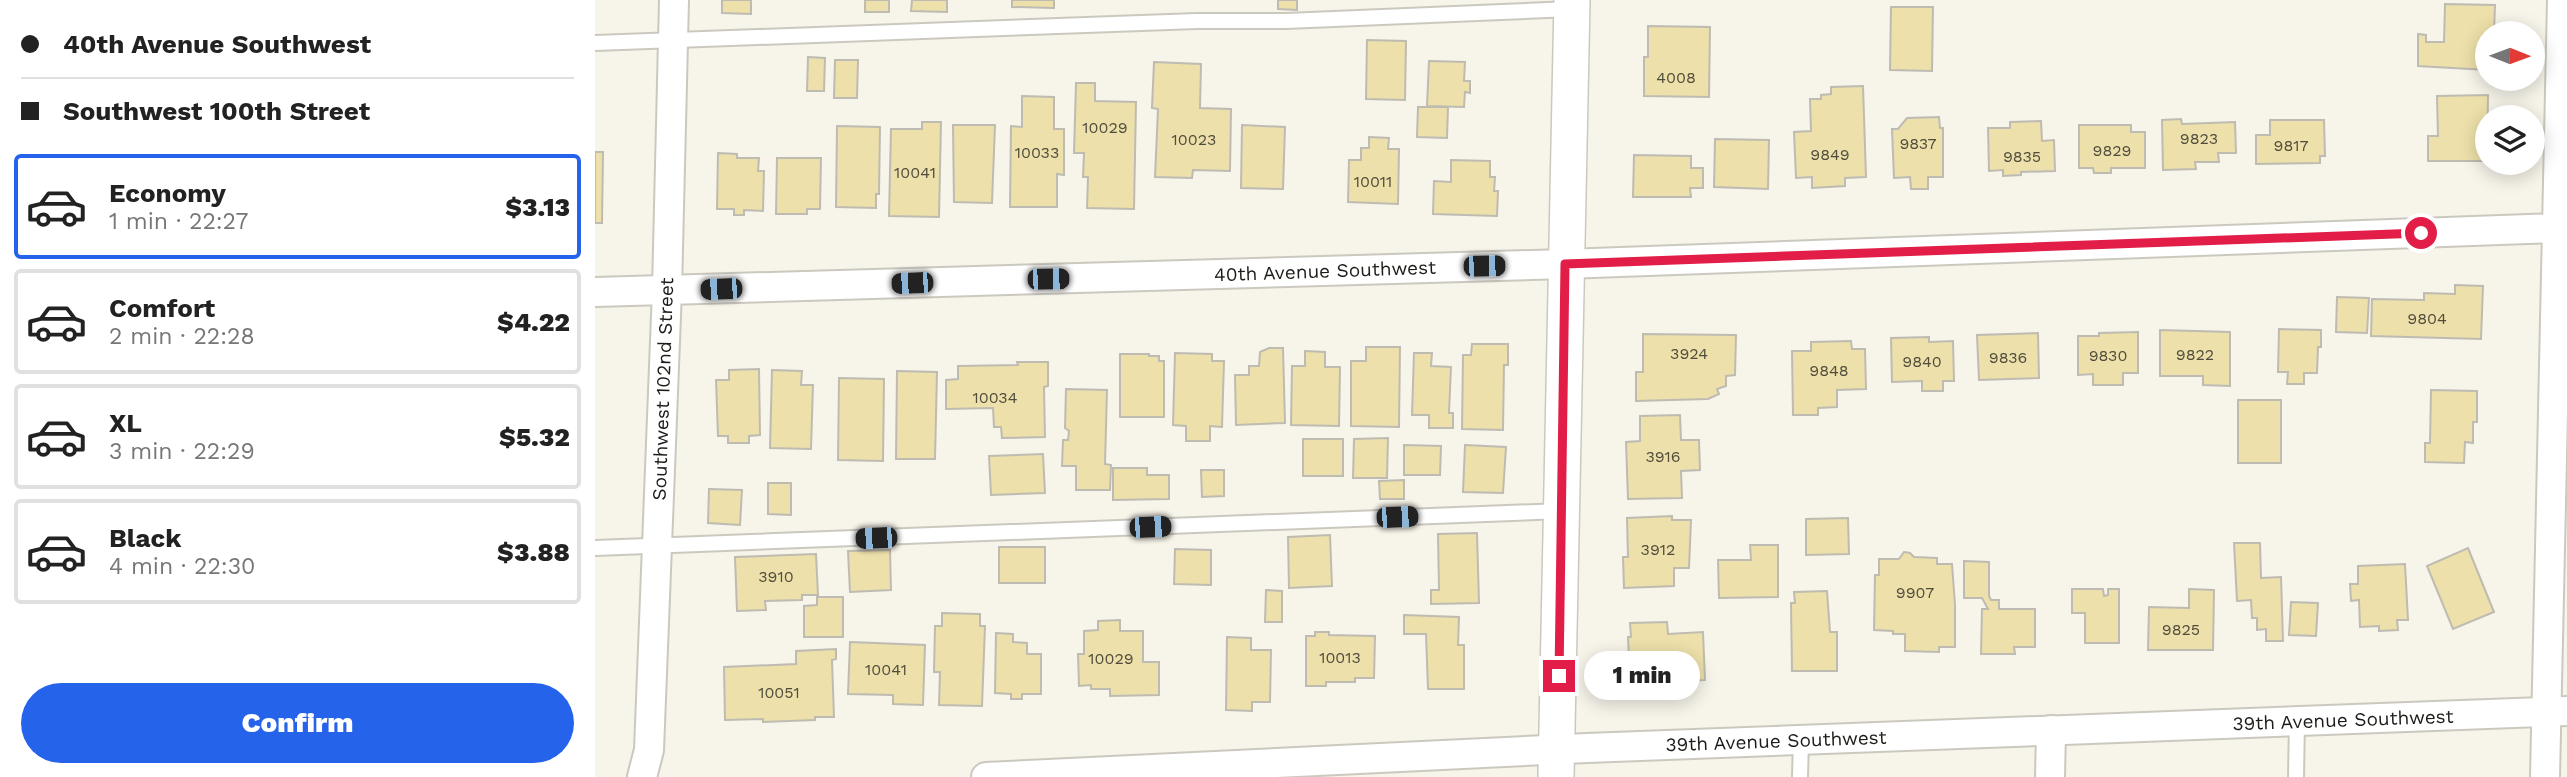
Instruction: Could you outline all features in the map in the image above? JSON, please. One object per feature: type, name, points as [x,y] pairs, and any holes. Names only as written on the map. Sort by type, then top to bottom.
[{"type":"street","name":"Southwest 102nd Street","points":[[642,777],[649,750],[667,290],[674,0]]},
{"type":"street","points":[[2545,777],[2557,712],[2558,228],[2562,0]]},
{"type":"street","points":[[1557,763],[1571,4]]},
{"type":"street","name":"40th Avenue Southwest","points":[[595,292],[1565,264],[2558,228]]},
{"type":"street","name":"39th Avenue Southwest","points":[[986,777],[1557,763],[1801,740],[2557,712]]},
{"type":"street","points":[[2050,777],[2051,730]]},
{"type":"lane","points":[[595,43],[1286,21],[1571,4]]},
{"type":"lane","points":[[595,548],[1562,511]]},
{"type":"lane","points":[[2296,777],[2297,721]]},
{"type":"lane","points":[[1800,777],[1801,740]]},
{"type":"building","points":[[722,0],[751,0],[751,14],[722,13]]},
{"type":"building","points":[[865,0],[889,0],[889,12],[865,12]]},
{"type":"building","points":[[912,0],[947,0],[947,12],[911,11]]},
{"type":"building","points":[[1012,0],[1054,0],[1054,8],[1012,7]]},
{"type":"building","points":[[1278,0],[1297,0],[1297,10],[1278,9]]},
{"type":"building","points":[[2445,4],[2495,5],[2494,21],[2475,21],[2475,69],[2418,66],[2418,34],[2426,35],[2426,42],[2444,42]]},
{"type":"building","points":[[1891,7],[1933,7],[1932,71],[1890,70]]},
{"type":"building","points":[[1648,26],[1710,27],[1709,97],[1644,96],[1644,57],[1648,57]]},
{"type":"building","points":[[1367,40],[1406,41],[1405,100],[1366,99]]},
{"type":"building","points":[[808,57],[825,58],[824,91],[807,91]]},
{"type":"building","points":[[835,60],[858,60],[857,98],[834,98]]},
{"type":"building","points":[[1429,61],[1465,62],[1464,81],[1470,81],[1470,93],[1465,92],[1464,107],[1427,106]]},
{"type":"building","points":[[1154,62],[1201,64],[1200,108],[1231,109],[1230,171],[1193,170],[1192,178],[1155,177],[1158,109],[1152,108]]},
{"type":"building","points":[[1076,83],[1095,83],[1095,101],[1136,102],[1134,209],[1087,208],[1088,177],[1083,177],[1084,153],[1074,153]]},
{"type":"building","points":[[1863,86],[1866,177],[1845,178],[1845,186],[1812,188],[1812,177],[1796,178],[1794,132],[1811,131],[1810,99],[1821,99],[1821,95],[1831,94],[1831,87]]},
{"type":"building","points":[[2488,95],[2488,105],[2475,105],[2475,161],[2428,161],[2428,136],[2438,136],[2437,96]]},
{"type":"building","points":[[1022,96],[1054,97],[1054,129],[1064,129],[1064,175],[1057,174],[1057,207],[1010,207],[1011,126],[1022,127]]},
{"type":"building","points":[[1418,107],[1448,107],[1447,138],[1417,137]]},
{"type":"building","points":[[1939,117],[1940,128],[1943,128],[1943,177],[1928,177],[1928,189],[1911,189],[1910,177],[1894,178],[1892,129],[1898,129],[1907,118]]},
{"type":"building","points":[[2181,119],[2182,124],[2235,122],[2236,153],[2218,153],[2219,162],[2195,162],[2196,169],[2163,170],[2162,120]]},
{"type":"building","points":[[2270,120],[2324,120],[2325,156],[2320,156],[2320,163],[2256,164],[2256,135],[2270,135]]},
{"type":"building","points":[[2041,121],[2042,141],[2054,140],[2055,171],[2021,172],[2021,175],[2003,176],[2003,170],[1989,171],[1988,128],[2010,128],[2010,122]]},
{"type":"building","points":[[922,122],[941,122],[939,217],[889,216],[891,129],[922,129]]},
{"type":"building","points":[[953,125],[995,125],[992,203],[954,202]]},
{"type":"building","points":[[1242,125],[1285,127],[1283,189],[1241,188]]},
{"type":"building","points":[[2079,125],[2131,125],[2131,132],[2145,132],[2145,168],[2111,168],[2111,173],[2094,173],[2093,168],[2079,168]]},
{"type":"building","points":[[837,126],[880,127],[879,194],[876,194],[876,208],[836,207]]},
{"type":"building","points":[[1369,137],[1389,138],[1388,149],[1399,149],[1398,204],[1348,202],[1349,160],[1361,160],[1361,148],[1369,148]]},
{"type":"building","points":[[1715,139],[1769,140],[1768,189],[1714,187]]},
{"type":"building","points":[[595,152],[603,152],[602,223],[595,223]]},
{"type":"building","points":[[718,153],[737,154],[737,158],[759,158],[758,171],[764,171],[763,211],[744,210],[744,215],[734,215],[734,209],[717,209]]},
{"type":"building","points":[[1634,155],[1691,156],[1691,168],[1703,168],[1703,188],[1690,188],[1691,197],[1633,197]]},
{"type":"building","points":[[777,158],[821,158],[820,209],[807,209],[807,214],[776,214]]},
{"type":"building","points":[[1451,160],[1490,161],[1490,177],[1495,177],[1494,191],[1498,191],[1497,216],[1433,214],[1434,181],[1451,182]]},
{"type":"building","points":[[2455,285],[2483,286],[2481,339],[2371,336],[2372,299],[2424,300],[2424,293],[2455,294]]},
{"type":"building","points":[[2337,297],[2369,298],[2367,333],[2336,332]]},
{"type":"building","points":[[2279,329],[2321,330],[2317,373],[2304,373],[2304,384],[2287,384],[2288,372],[2278,372]]},
{"type":"building","points":[[2160,330],[2230,332],[2230,386],[2203,385],[2203,376],[2160,376]]},
{"type":"building","points":[[2138,332],[2138,373],[2123,373],[2123,385],[2093,385],[2093,374],[2078,375],[2078,336]]},
{"type":"building","points":[[2038,333],[2039,378],[1979,380],[1977,335]]},
{"type":"building","points":[[1643,334],[1736,335],[1735,375],[1726,376],[1726,386],[1717,389],[1719,394],[1708,399],[1636,401],[1636,372],[1643,372]]},
{"type":"building","points":[[1929,337],[1929,342],[1953,341],[1954,381],[1943,381],[1943,391],[1922,391],[1922,381],[1892,382],[1891,338]]},
{"type":"building","points":[[1851,341],[1852,349],[1865,349],[1866,389],[1837,390],[1837,407],[1818,408],[1818,415],[1793,415],[1792,351],[1811,351],[1811,342]]},
{"type":"building","points":[[1472,344],[1508,344],[1508,365],[1504,365],[1503,430],[1462,429],[1463,355],[1471,355]]},
{"type":"building","points":[[1366,347],[1400,347],[1399,427],[1351,426],[1351,361],[1366,361]]},
{"type":"building","points":[[1269,348],[1283,348],[1285,423],[1236,425],[1235,375],[1249,375],[1249,366],[1259,366],[1260,352]]},
{"type":"building","points":[[1305,351],[1325,352],[1325,367],[1340,367],[1339,426],[1291,425],[1292,366],[1305,366]]},
{"type":"building","points":[[1175,353],[1212,354],[1212,361],[1224,361],[1222,427],[1210,426],[1210,441],[1186,441],[1186,426],[1173,425]]},
{"type":"building","points":[[1414,353],[1432,353],[1431,366],[1451,367],[1449,413],[1453,413],[1453,428],[1429,428],[1429,415],[1412,415]]},
{"type":"building","points":[[1120,354],[1149,354],[1159,356],[1159,361],[1164,361],[1164,417],[1120,417]]},
{"type":"building","points":[[1017,362],[1048,362],[1048,386],[1044,387],[1045,437],[1002,438],[1001,427],[994,427],[993,408],[946,409],[946,380],[958,379],[958,366],[1018,365]]},
{"type":"building","points":[[759,369],[760,435],[749,436],[749,443],[728,443],[728,436],[718,436],[716,380],[729,380],[729,370]]},
{"type":"building","points":[[772,370],[802,371],[801,385],[813,385],[811,449],[770,448]]},
{"type":"building","points":[[897,371],[937,372],[935,459],[896,459]]},
{"type":"building","points":[[839,378],[884,379],[883,461],[838,460]]},
{"type":"building","points":[[1066,389],[1107,390],[1105,464],[1111,465],[1110,490],[1076,490],[1076,466],[1062,466],[1063,440],[1068,440],[1069,431],[1065,428]]},
{"type":"building","points":[[2431,390],[2477,391],[2477,422],[2473,422],[2473,443],[2465,442],[2464,463],[2425,462],[2425,443],[2430,443]]},
{"type":"building","points":[[2238,400],[2281,400],[2281,463],[2238,463]]},
{"type":"building","points":[[1680,415],[1681,440],[1699,440],[1700,470],[1681,471],[1682,498],[1628,499],[1626,442],[1640,441],[1640,416]]},
{"type":"building","points":[[1388,438],[1387,478],[1353,478],[1354,439]]},
{"type":"building","points":[[1303,439],[1343,439],[1343,476],[1303,476]]},
{"type":"building","points":[[1404,445],[1441,446],[1440,475],[1404,475]]},
{"type":"building","points":[[1465,445],[1506,447],[1503,493],[1463,492]]},
{"type":"building","points":[[1043,454],[1045,493],[991,495],[989,456]]},
{"type":"building","points":[[1113,468],[1147,468],[1147,475],[1169,475],[1169,499],[1113,500]]},
{"type":"building","points":[[1201,470],[1224,470],[1224,496],[1202,497]]},
{"type":"building","points":[[1404,480],[1404,499],[1380,499],[1379,481]]},
{"type":"building","points":[[768,483],[791,483],[791,515],[768,514]]},
{"type":"building","points":[[709,489],[742,490],[740,525],[708,523]]},
{"type":"building","points":[[1672,516],[1672,520],[1691,520],[1689,568],[1674,568],[1674,586],[1624,588],[1623,557],[1628,557],[1627,518]]},
{"type":"building","points":[[1848,518],[1849,554],[1806,555],[1806,519]]},
{"type":"building","points":[[1477,533],[1479,603],[1431,604],[1431,590],[1439,590],[1438,534]]},
{"type":"building","points":[[1330,535],[1332,586],[1289,588],[1288,537]]},
{"type":"building","points":[[2234,543],[2260,543],[2261,578],[2281,577],[2283,641],[2266,641],[2266,629],[2257,630],[2257,618],[2252,618],[2251,600],[2237,601]]},
{"type":"building","points":[[1750,545],[1778,545],[1778,597],[1719,598],[1718,560],[1751,560]]},
{"type":"building","points":[[999,547],[1045,547],[1045,583],[999,583]]},
{"type":"building","points":[[2468,548],[2494,612],[2453,629],[2427,566]]},
{"type":"building","points":[[1175,549],[1211,550],[1211,585],[1174,584]]},
{"type":"building","points":[[890,550],[891,590],[850,592],[848,551]]},
{"type":"building","points":[[1904,552],[1914,557],[1937,558],[1937,564],[1952,564],[1955,647],[1939,647],[1939,652],[1905,651],[1905,634],[1874,630],[1875,575],[1879,575],[1879,559],[1899,559]]},
{"type":"building","points":[[816,554],[818,595],[802,595],[802,600],[765,601],[766,610],[737,611],[735,557]]},
{"type":"building","points":[[1964,561],[1989,562],[1989,596],[1991,600],[1999,600],[1999,609],[2035,609],[2035,647],[2014,647],[2015,654],[1981,654],[1982,609],[1988,609],[1982,598],[1964,598]]},
{"type":"building","points":[[2405,564],[2408,620],[2397,620],[2398,630],[2379,631],[2379,626],[2360,627],[2359,600],[2351,601],[2350,584],[2358,584],[2358,566]]},
{"type":"building","points":[[2072,589],[2103,589],[2104,596],[2108,595],[2108,589],[2119,589],[2119,643],[2085,643],[2085,613],[2072,613]]},
{"type":"building","points":[[2189,589],[2214,590],[2213,650],[2148,650],[2149,607],[2189,608]]},
{"type":"building","points":[[1266,590],[1282,591],[1282,622],[1265,622]]},
{"type":"building","points":[[1827,591],[1830,632],[1837,632],[1837,671],[1792,671],[1791,603],[1795,603],[1794,592]]},
{"type":"building","points":[[817,597],[843,597],[843,637],[804,637],[804,606],[817,605]]},
{"type":"building","points":[[2291,602],[2318,603],[2316,636],[2289,635]]},
{"type":"building","points":[[942,613],[980,614],[980,626],[985,626],[982,706],[939,705],[940,672],[934,672],[935,626],[942,626]]},
{"type":"building","points":[[1404,615],[1459,617],[1458,645],[1464,645],[1464,689],[1428,689],[1426,634],[1404,634]]},
{"type":"building","points":[[1120,620],[1120,631],[1143,631],[1143,662],[1159,662],[1159,695],[1110,696],[1110,689],[1091,689],[1091,685],[1079,686],[1078,654],[1084,654],[1084,631],[1098,630],[1098,621]]},
{"type":"building","points":[[1667,622],[1668,634],[1703,632],[1705,680],[1630,683],[1630,623]]},
{"type":"building","points":[[1315,632],[1375,636],[1374,678],[1355,678],[1355,682],[1326,682],[1326,686],[1306,686],[1306,636],[1315,636]]},
{"type":"building","points":[[996,633],[1013,634],[1013,642],[1027,643],[1027,654],[1041,654],[1041,694],[1022,694],[1022,699],[1011,699],[1011,694],[995,693]]},
{"type":"building","points":[[1227,637],[1251,638],[1251,650],[1271,650],[1270,702],[1252,702],[1252,711],[1226,710]]},
{"type":"building","points":[[850,642],[925,645],[923,705],[893,704],[893,695],[848,694]]},
{"type":"building","points":[[836,649],[836,659],[832,660],[834,717],[763,722],[763,719],[725,720],[724,667],[796,664],[796,651]]},
{"type":"route","points":[[1559,676],[1565,264],[2421,233]]}]
